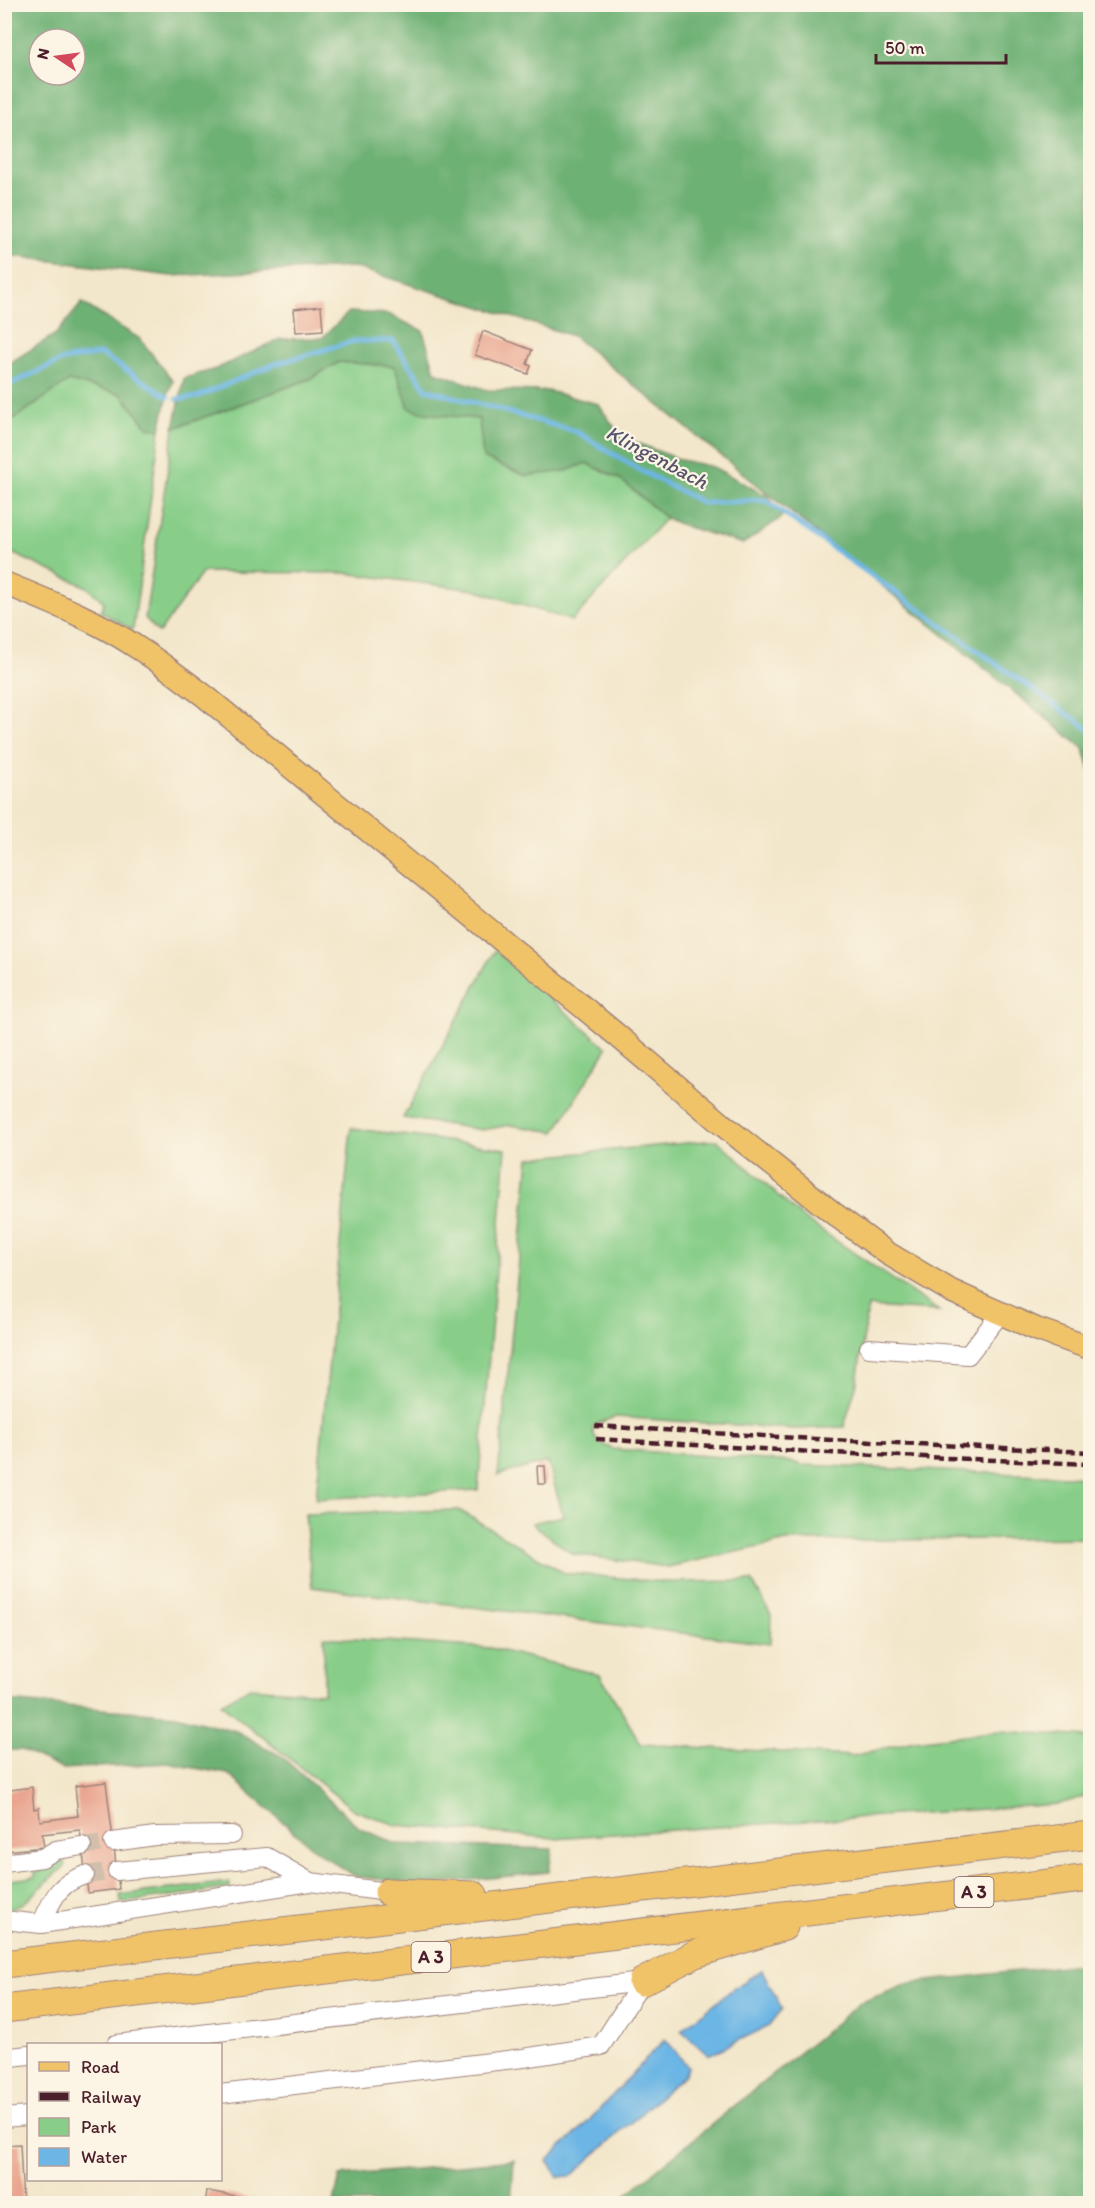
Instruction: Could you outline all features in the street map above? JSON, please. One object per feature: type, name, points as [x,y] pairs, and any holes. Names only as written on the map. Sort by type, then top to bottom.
[{"type":"highway","name":"A 3","points":[[4,1964],[1090,1835]]},
{"type":"highway","name":"A 3","points":[[4,2009],[1090,1878]]},
{"type":"highway","points":[[388,1892],[560,1899]]},
{"type":"highway","points":[[642,1982],[695,1953],[857,1905]]},
{"type":"main road","points":[[4,583],[67,609],[108,630],[140,649],[206,697],[723,1125],[887,1253],[951,1291],[1000,1314],[1090,1348]]},
{"type":"lane","points":[[869,1348],[969,1355],[1000,1314]]},
{"type":"lane","points":[[113,1842],[155,1836],[232,1835]]},
{"type":"lane","points":[[4,1863],[42,1858],[56,1850],[82,1846]]},
{"type":"lane","points":[[117,1871],[267,1857],[310,1882]]},
{"type":"lane","points":[[41,1924],[56,1893],[69,1880],[85,1875]]},
{"type":"lane","points":[[4,1920],[41,1924],[310,1882],[388,1892]]},
{"type":"lane","points":[[124,2043],[642,1982]]},
{"type":"lane","points":[[222,2094],[524,2058],[601,2046],[642,1982]]},
{"type":"lane","points":[[4,2058],[27,2055]]},
{"type":"lane","points":[[4,2118],[27,2116]]},
{"type":"green space","points":[[5,4],[1090,5],[1090,770],[1084,749],[573,336],[354,267],[171,276],[5,255]]},
{"type":"green space","points":[[82,303],[140,339],[173,381],[160,430],[148,427],[121,394],[69,381],[15,418],[5,422],[5,366],[56,334]]},
{"type":"green space","points":[[349,312],[388,314],[423,331],[435,372],[487,390],[548,391],[598,404],[621,437],[681,460],[713,467],[768,496],[782,515],[780,519],[743,544],[684,526],[666,518],[620,479],[586,463],[566,471],[526,476],[483,458],[479,419],[424,413],[409,408],[394,366],[339,362],[310,379],[174,428],[184,378],[216,369],[280,339],[322,338]]},
{"type":"green space","points":[[339,362],[394,366],[424,413],[479,419],[566,471],[586,463],[620,479],[666,518],[572,621],[475,590],[345,573],[203,572],[159,633],[145,618],[174,428],[310,379]]},
{"type":"green space","points":[[69,381],[121,394],[148,427],[160,430],[133,630],[101,612],[104,602],[87,587],[5,550],[4,422],[15,418]]},
{"type":"green space","points":[[495,950],[607,1048],[555,1132],[510,1125],[483,1130],[403,1118]]},
{"type":"green space","points":[[351,1128],[506,1149],[478,1490],[316,1499]]},
{"type":"green space","points":[[717,1140],[803,1218],[939,1311],[868,1307],[857,1382],[844,1427],[795,1429],[615,1417],[593,1428],[594,1436],[602,1444],[613,1449],[793,1462],[801,1465],[1090,1477],[1090,1538],[787,1541],[668,1567],[572,1554],[532,1523],[563,1516],[548,1462],[498,1475],[529,1158]]},
{"type":"green space","points":[[459,1510],[564,1573],[665,1582],[752,1581],[771,1615],[770,1644],[312,1587],[305,1514]]},
{"type":"green space","points":[[324,1637],[490,1648],[600,1675],[641,1744],[853,1756],[914,1741],[1000,1731],[1090,1737],[1090,1795],[1059,1804],[554,1838],[396,1825],[354,1810],[221,1704],[249,1688],[324,1693]]},
{"type":"green space","points":[[4,1701],[176,1715],[236,1731],[281,1756],[360,1828],[396,1844],[552,1849],[549,1872],[421,1885],[354,1876],[316,1851],[228,1774],[167,1763],[62,1769],[21,1750],[5,1750]]},
{"type":"green space","points":[[65,1860],[65,1867],[30,1898],[5,1911],[5,1876],[8,1875],[9,1880],[35,1877],[35,1872],[40,1872],[54,1862]]},
{"type":"green space","points":[[229,1882],[230,1888],[121,1903],[120,1895]]},
{"type":"green space","points":[[1090,1963],[1090,2203],[616,2203],[860,2003],[910,1983]]},
{"type":"green space","points":[[514,2160],[511,2203],[334,2203],[340,2176]]},
{"type":"water","points":[[762,1970],[782,2009],[769,2026],[708,2055],[681,2030],[734,1988]]},
{"type":"water","points":[[665,2039],[688,2067],[685,2074],[571,2176],[558,2177],[547,2161],[582,2128]]},
{"type":"building","points":[[321,306],[323,330],[296,332],[294,309]]},
{"type":"building","points":[[483,331],[532,350],[527,364],[531,366],[528,374],[475,355]]},
{"type":"building","points":[[537,1466],[545,1466],[546,1484],[538,1484]]},
{"type":"building","points":[[106,1782],[119,1889],[88,1893],[80,1830],[42,1834],[44,1847],[5,1851],[4,1791],[32,1787],[34,1809],[39,1808],[40,1821],[78,1816],[75,1786]]},
{"type":"building","points":[[20,2144],[23,2204],[4,2204],[4,2145]]},
{"type":"building","points":[[207,2191],[270,2202],[270,2204],[205,2204]]},
{"type":"waterway","name":"Klingenbach","points":[[177,399],[197,397],[272,365],[354,341],[393,341],[426,389],[575,431],[640,470],[703,503],[765,500],[1090,730]]},
{"type":"waterway","name":"Klingenbach","points":[[4,387],[63,360],[101,354],[168,397]]},
{"type":"tunnel","points":[[82,1846],[113,1842]]},
{"type":"tunnel","points":[[85,1875],[117,1871]]},
{"type":"railway","points":[[595,1426],[1090,1452]]},
{"type":"railway","points":[[596,1439],[830,1453],[1090,1464]]}]
